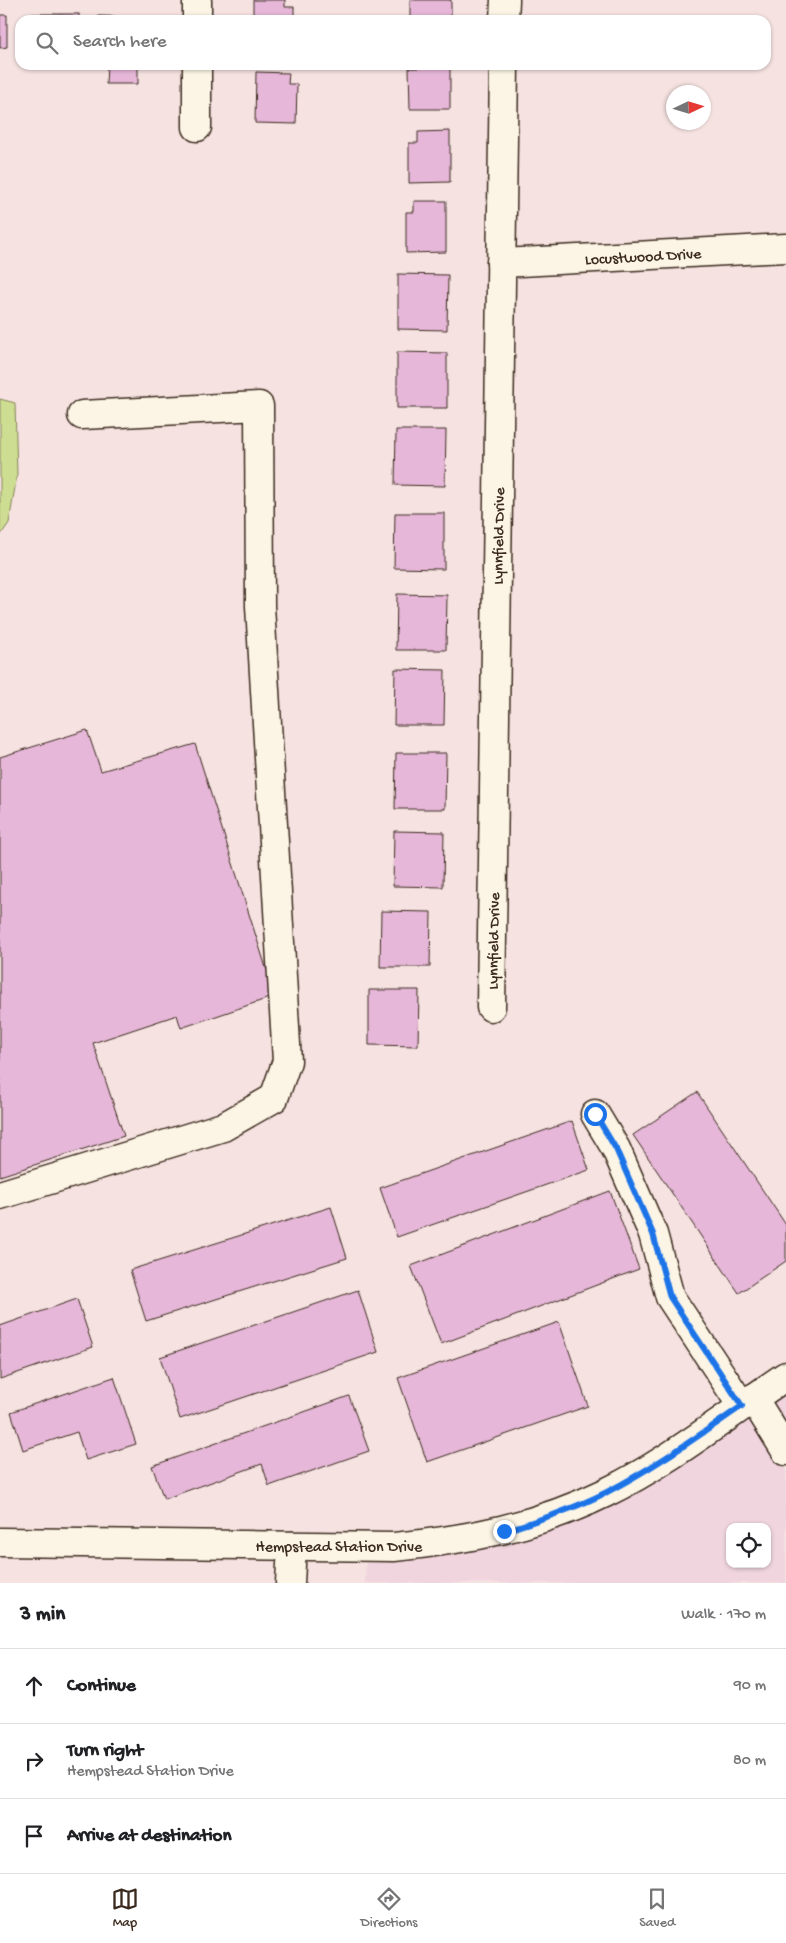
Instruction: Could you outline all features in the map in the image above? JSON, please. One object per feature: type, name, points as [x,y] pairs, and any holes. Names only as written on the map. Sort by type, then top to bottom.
[{"type":"street","points":[[197,0],[197,15]]},
{"type":"street","points":[[504,15],[505,0]]},
{"type":"street","points":[[197,70],[197,127]]},
{"type":"street","name":"Lynnfield Drive","points":[[491,1007],[504,70]]},
{"type":"street","name":"Locustwood Drive","points":[[501,263],[786,248]]},
{"type":"street","points":[[0,1195],[223,1127],[274,1098],[287,1061],[260,606],[259,406],[82,415]]},
{"type":"street","points":[[595,1114],[616,1149],[653,1234],[670,1297],[747,1402],[786,1451]]},
{"type":"street","name":"Hempstead Station Drive","points":[[0,1542],[394,1547],[449,1542],[504,1531],[563,1512],[606,1493],[664,1460],[786,1376]]},
{"type":"street","points":[[290,1583],[292,1546]]},
{"type":"shaded area","points":[[786,1377],[786,1583],[365,1583],[366,1547],[606,1493]]},
{"type":"green space","points":[[0,399],[15,403],[17,475],[9,523],[0,536]]},
{"type":"building","points":[[253,0],[285,0],[285,7],[294,7],[294,15],[253,15]]},
{"type":"building","points":[[410,0],[451,0],[451,15],[410,15]]},
{"type":"building","points":[[28,14],[79,14],[79,15]]},
{"type":"building","points":[[0,15],[7,15],[7,47],[0,48]]},
{"type":"building","points":[[107,70],[138,70],[138,84],[106,84]]},
{"type":"building","points":[[409,70],[450,70],[450,109],[410,109]]},
{"type":"building","points":[[256,72],[289,73],[288,84],[297,84],[296,124],[255,123]]},
{"type":"building","points":[[450,131],[450,182],[409,183],[409,143],[418,143],[418,132]]},
{"type":"building","points":[[414,201],[446,201],[446,252],[406,253],[406,212],[414,212]]},
{"type":"building","points":[[398,274],[448,275],[447,330],[398,329]]},
{"type":"building","points":[[397,352],[447,353],[447,408],[397,408]]},
{"type":"building","points":[[396,430],[446,430],[445,486],[395,485]]},
{"type":"building","points":[[395,513],[444,513],[444,569],[394,568]]},
{"type":"building","points":[[397,594],[447,595],[446,650],[396,650]]},
{"type":"building","points":[[395,669],[445,670],[444,725],[394,725]]},
{"type":"building","points":[[87,730],[101,771],[195,744],[275,996],[181,1028],[177,1015],[93,1043],[124,1136],[0,1176],[0,757]]},
{"type":"building","points":[[396,753],[446,753],[445,809],[395,809]]},
{"type":"building","points":[[394,831],[444,832],[443,887],[393,886]]},
{"type":"building","points":[[381,911],[431,912],[430,967],[380,967]]},
{"type":"building","points":[[369,990],[419,990],[418,1046],[369,1045]]},
{"type":"building","points":[[697,1092],[786,1225],[786,1261],[739,1293],[633,1135]]},
{"type":"building","points":[[572,1121],[589,1170],[397,1237],[380,1188]]},
{"type":"building","points":[[610,1191],[639,1269],[441,1344],[411,1266]]},
{"type":"building","points":[[331,1207],[347,1258],[146,1321],[130,1270]]},
{"type":"building","points":[[358,1290],[378,1352],[180,1419],[160,1357]]},
{"type":"building","points":[[77,1299],[93,1347],[0,1379],[0,1326]]},
{"type":"building","points":[[559,1322],[588,1406],[427,1462],[398,1378]]},
{"type":"building","points":[[114,1377],[136,1444],[86,1460],[77,1432],[23,1450],[11,1412]]},
{"type":"building","points":[[349,1396],[369,1451],[269,1486],[262,1464],[164,1499],[152,1466]]},
{"type":"route","points":[[504,1531],[563,1512],[606,1493],[664,1460],[742,1406],[670,1297],[653,1234],[616,1149],[595,1114]]}]
